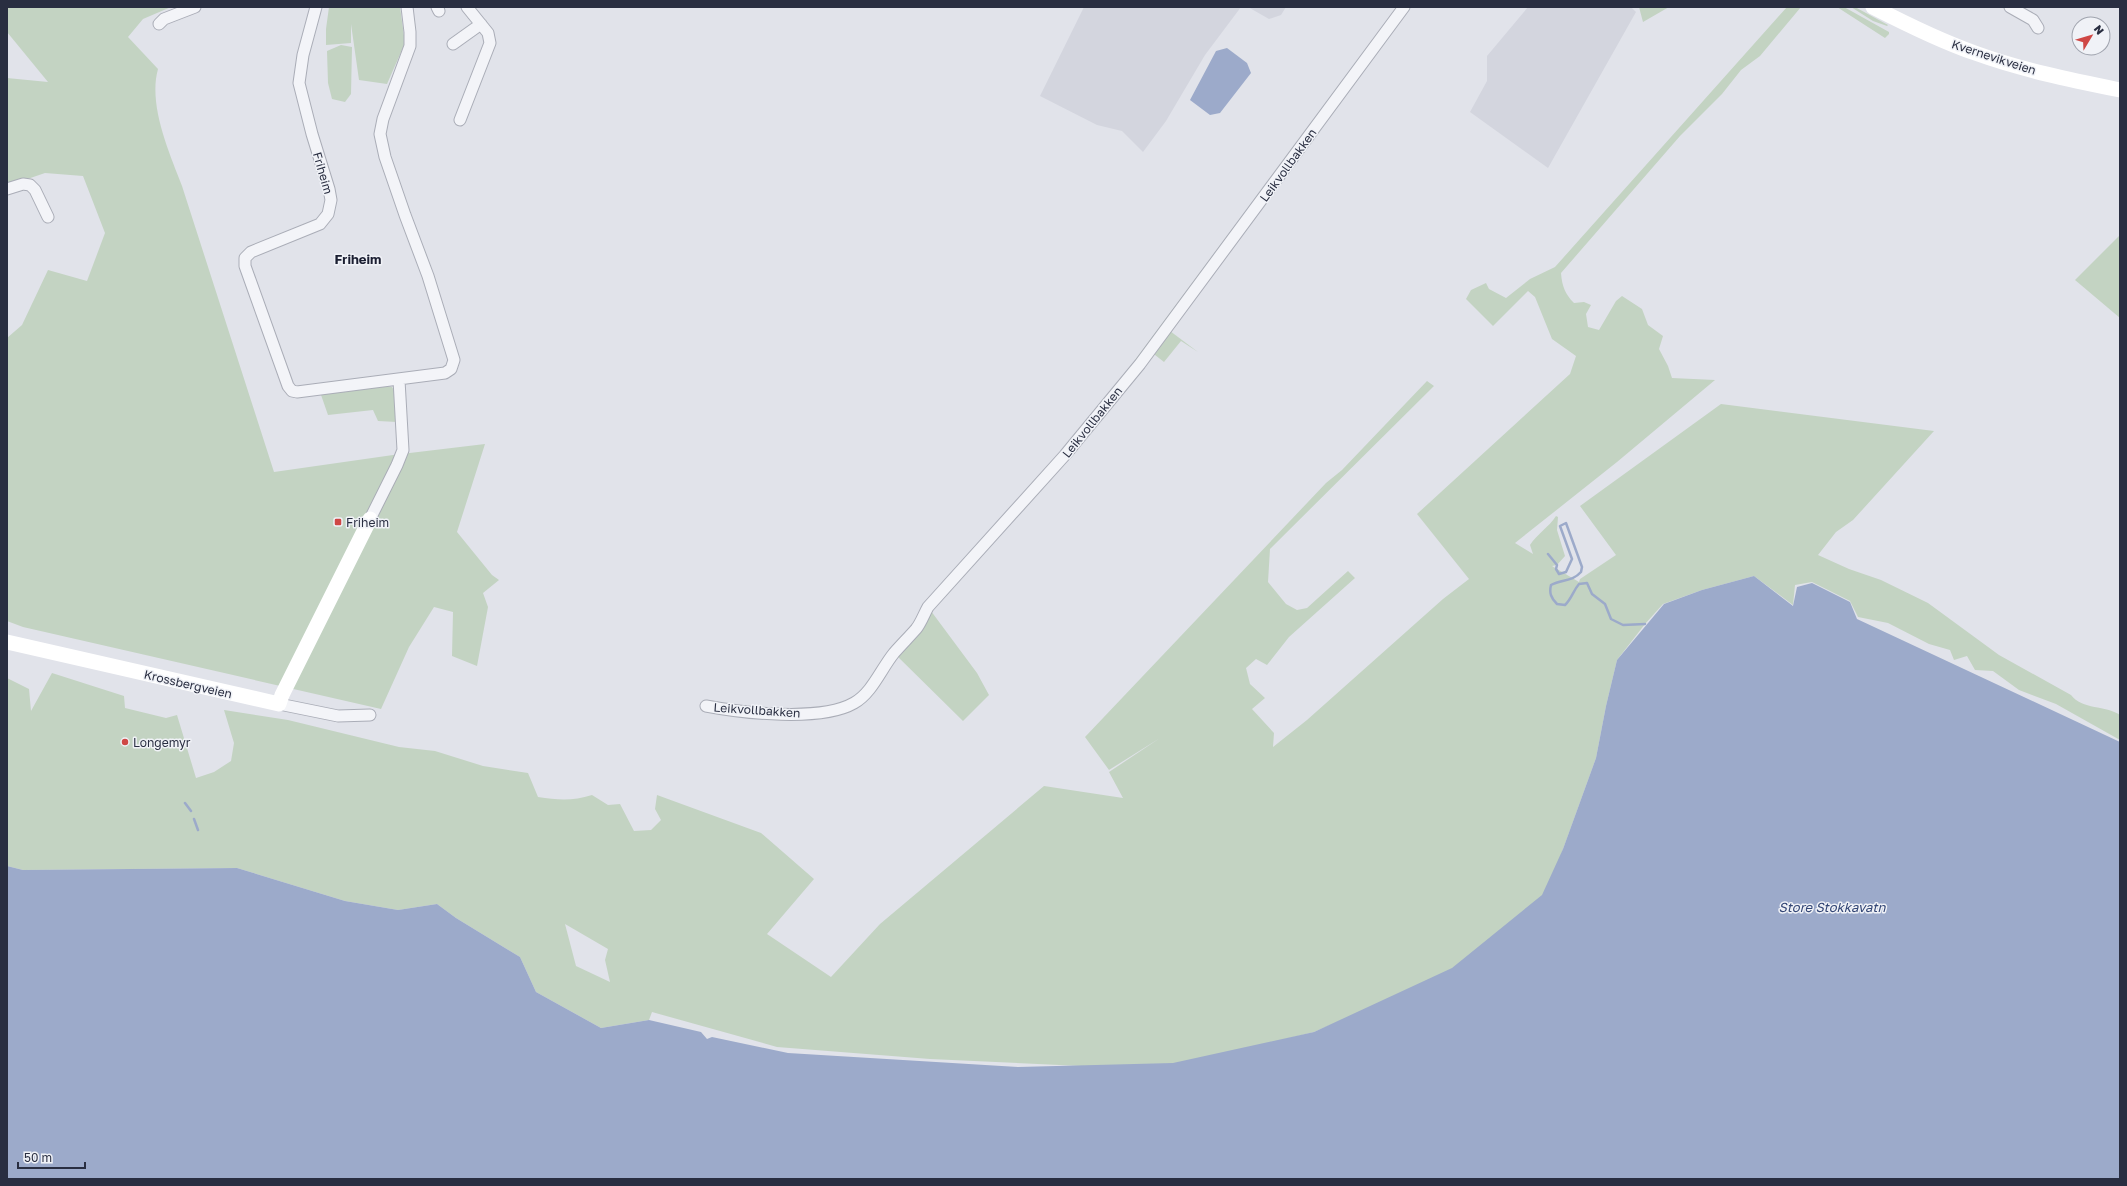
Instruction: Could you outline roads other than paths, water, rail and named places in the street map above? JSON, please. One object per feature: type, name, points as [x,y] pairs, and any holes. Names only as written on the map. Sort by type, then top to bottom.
[{"type":"street","points":[[159,24],[164,19],[195,7]]},
{"type":"street","name":"Friheim","points":[[316,7],[303,55],[299,83],[312,134],[330,188],[330,207],[325,220],[320,224],[251,252],[245,258],[245,266],[288,386],[292,391],[399,380],[445,373],[452,369],[454,360],[428,276],[385,157],[380,134],[383,119],[410,46],[407,7]]},
{"type":"street","points":[[460,120],[490,43],[488,33],[467,7]]},
{"type":"street","name":"Leikvollbakken","points":[[706,706],[729,710],[798,714],[838,709],[854,703],[868,692],[894,653],[918,628],[928,607],[1065,455],[1140,364],[1404,7]]},
{"type":"street","name":"Kvernevikveien","points":[[1873,7],[1899,21],[1974,53],[2050,75],[2120,90]]},
{"type":"street","points":[[2010,7],[2033,20],[2038,28]]},
{"type":"street","points":[[452,44],[480,24]]},
{"type":"street","points":[[7,189],[23,184],[30,185],[35,190],[48,217]]},
{"type":"street","points":[[279,704],[282,695],[397,465],[403,450],[399,380]]},
{"type":"street","name":"Krossbergveien","points":[[7,642],[338,716],[370,715]]},
{"type":"water","points":[[1227,48],[1247,63],[1251,73],[1220,113],[1210,115],[1190,100],[1216,51]]},
{"type":"water","name":"Store Stokkavatn","points":[[1754,576],[1793,606],[1797,587],[1812,583],[1850,602],[1857,619],[2120,742],[2120,1179],[7,1179],[7,866],[23,870],[237,868],[345,901],[398,910],[437,904],[456,918],[520,957],[536,992],[601,1028],[649,1020],[701,1032],[707,1039],[712,1037],[788,1053],[1018,1067],[1173,1063],[1314,1032],[1452,968],[1542,895],[1563,849],[1596,758],[1617,660],[1664,604],[1702,590]]},
{"type":"waterway","points":[[1548,554],[1557,565],[1556,569],[1559,574],[1566,572],[1572,559],[1560,526],[1566,523],[1582,567],[1581,572],[1578,575],[1551,585],[1550,593],[1555,602],[1557,604],[1565,605],[1579,584],[1587,583],[1592,594],[1605,604],[1611,619],[1623,625],[1645,624]]},
{"type":"waterway","points":[[185,803],[191,811]]},
{"type":"waterway","points":[[194,819],[198,830]]},
{"type":"place","name":"Friheim","points":[[338,522]]},
{"type":"place","name":"Longemyr","points":[[125,742]]},
{"type":"district","name":"Friheim","points":[[358,259]]}]
